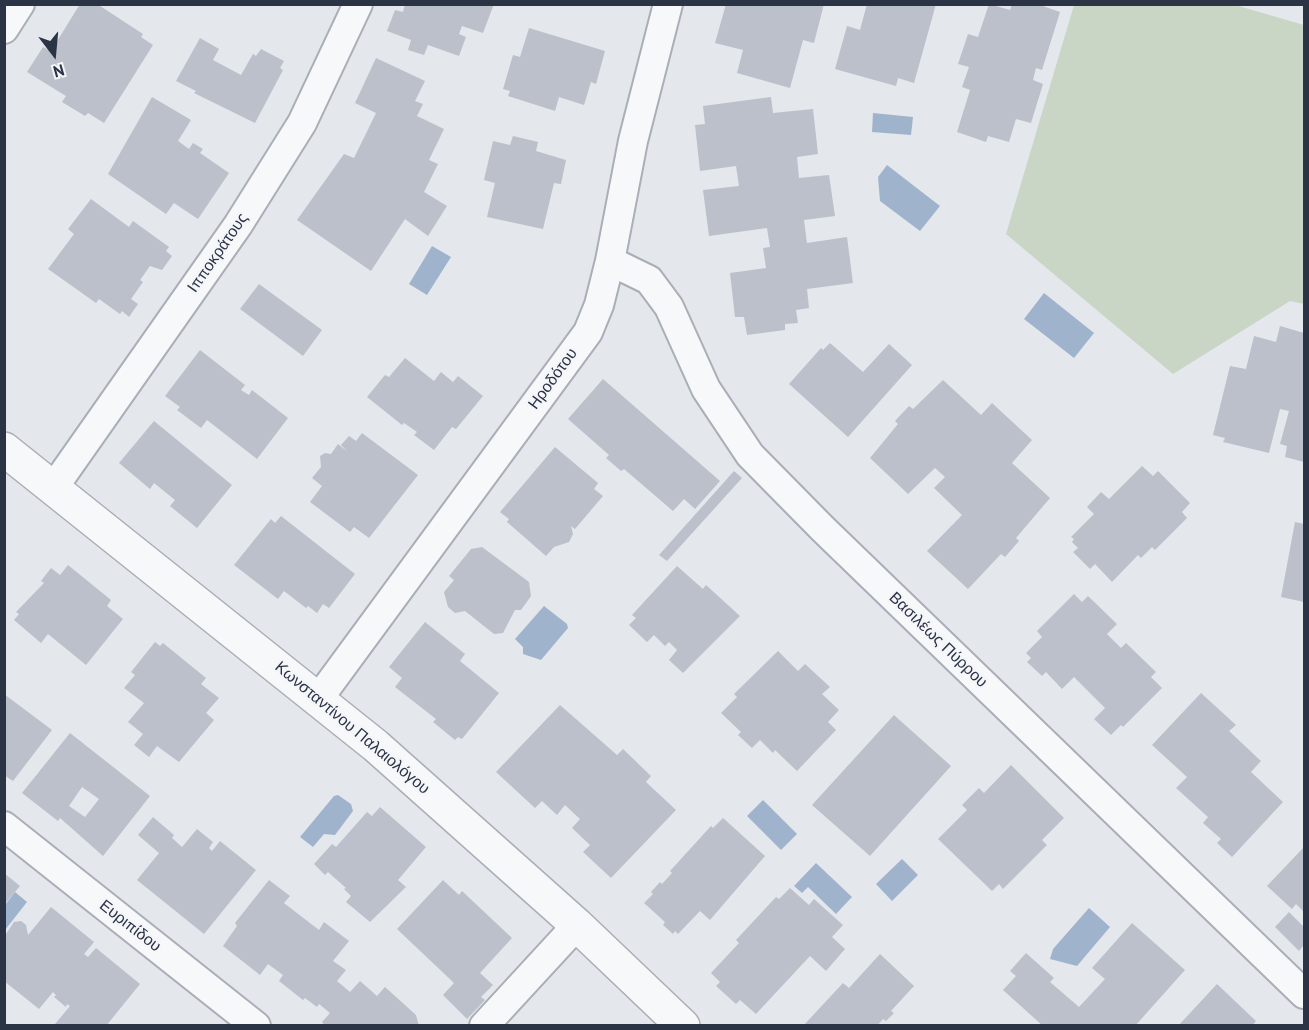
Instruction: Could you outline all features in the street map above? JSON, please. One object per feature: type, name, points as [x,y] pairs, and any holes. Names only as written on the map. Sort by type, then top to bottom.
[{"type":"street","points":[[4,29],[20,4]]},
{"type":"street","name":"Ιπποκράτους","points":[[54,487],[238,225],[291,142],[358,4]]},
{"type":"street","name":"Ηροδότου","points":[[319,698],[588,332],[599,305],[610,261],[633,141],[668,4]]},
{"type":"street","name":"Βασιλέως Πύρρου","points":[[610,261],[649,280],[669,307],[706,389],[750,455],[823,529],[1305,994]]},
{"type":"street","name":"Κωνσταντίνου Παλαιολόγου","points":[[4,449],[319,698],[406,772],[577,925],[683,1026]]},
{"type":"street","name":"Ευριπίδου","points":[[4,826],[256,1026]]},
{"type":"street","points":[[484,1026],[577,925]]},
{"type":"green space","points":[[1074,5],[1235,5],[1304,25],[1304,304],[1290,301],[1173,374],[1006,234]]},
{"type":"water","points":[[873,113],[913,117],[911,135],[872,132]]},
{"type":"water","points":[[887,165],[940,206],[920,231],[880,201],[878,177]]},
{"type":"water","points":[[432,246],[451,257],[427,295],[409,284]]},
{"type":"water","points":[[1044,293],[1094,333],[1074,358],[1024,319]]},
{"type":"water","points":[[544,606],[567,624],[568,628],[541,660],[523,654],[523,647],[515,639]]},
{"type":"water","points":[[338,795],[351,804],[353,811],[335,835],[324,834],[313,847],[300,837],[334,796]]},
{"type":"water","points":[[763,800],[797,834],[781,850],[747,816]]},
{"type":"water","points":[[902,859],[918,875],[892,901],[876,884]]},
{"type":"water","points":[[816,863],[852,897],[836,914],[808,887],[802,893],[794,886]]},
{"type":"water","points":[[15,892],[27,902],[5,930],[5,905]]},
{"type":"water","points":[[1089,908],[1110,927],[1077,966],[1050,959],[1053,949]]},
{"type":"building","points":[[80,4],[97,4],[143,34],[141,37],[153,45],[104,123],[88,113],[85,116],[62,102],[66,96],[27,72],[43,47],[51,51]]},
{"type":"building","points":[[405,4],[494,4],[483,33],[462,26],[459,34],[466,37],[459,56],[428,45],[424,55],[408,50],[411,40],[387,31],[395,10],[403,12]]},
{"type":"building","points":[[726,4],[824,4],[814,43],[803,40],[790,88],[737,73],[743,50],[715,43]]},
{"type":"building","points":[[867,4],[936,4],[914,83],[898,78],[896,86],[835,69],[847,26],[860,30]]},
{"type":"building","points":[[989,4],[1010,10],[1012,4],[1037,4],[1060,12],[1042,70],[1036,68],[1033,80],[1043,84],[1031,123],[1016,119],[1009,142],[988,136],[986,142],[957,132],[970,90],[962,87],[969,67],[958,64],[968,34],[978,37]]},
{"type":"building","points":[[529,28],[605,51],[596,84],[591,82],[584,105],[559,97],[555,111],[508,96],[510,91],[503,89],[513,55],[520,57]]},
{"type":"building","points":[[200,38],[219,49],[213,60],[241,75],[253,54],[256,56],[261,49],[284,61],[280,68],[283,70],[255,123],[194,93],[196,91],[176,81]]},
{"type":"building","points":[[376,58],[425,81],[415,101],[423,104],[417,116],[444,129],[429,160],[438,164],[424,192],[447,206],[428,236],[405,219],[371,271],[297,220],[344,154],[354,158],[376,113],[355,103]]},
{"type":"building","points":[[152,97],[191,120],[178,141],[189,149],[193,143],[203,149],[200,153],[229,173],[198,219],[174,203],[166,214],[108,174]]},
{"type":"building","points":[[771,97],[773,113],[813,109],[818,154],[797,157],[799,178],[829,175],[835,216],[804,220],[807,243],[847,237],[853,283],[807,289],[809,308],[796,310],[798,323],[785,324],[785,330],[747,335],[744,317],[735,317],[730,273],[766,268],[763,248],[770,247],[767,228],[709,236],[703,190],[739,186],[736,166],[700,171],[695,125],[705,124],[703,106]]},
{"type":"building","points":[[513,136],[538,142],[536,151],[566,160],[561,184],[554,183],[543,229],[487,217],[495,183],[484,180],[493,141],[510,145]]},
{"type":"building","points":[[91,199],[129,227],[133,221],[169,247],[166,251],[172,256],[162,270],[150,266],[140,280],[143,282],[131,299],[138,304],[129,317],[122,311],[120,314],[99,299],[96,303],[48,269],[74,234],[68,229]]},
{"type":"building","points":[[259,284],[322,330],[303,356],[240,309]]},
{"type":"building","points":[[1280,326],[1304,333],[1304,462],[1285,457],[1287,446],[1280,444],[1289,411],[1280,409],[1269,453],[1223,442],[1225,438],[1213,435],[1230,366],[1246,369],[1254,336],[1276,342]]},
{"type":"building","points":[[830,343],[863,372],[889,344],[912,365],[848,437],[789,384],[821,348],[823,350]]},
{"type":"building","points":[[200,350],[245,385],[241,390],[249,395],[252,390],[288,418],[257,459],[207,420],[201,428],[177,410],[180,407],[165,396]]},
{"type":"building","points":[[405,358],[434,381],[441,372],[453,382],[458,376],[483,396],[456,429],[452,427],[434,450],[414,435],[417,432],[404,423],[402,425],[367,397],[385,375],[389,377]]},
{"type":"building","points":[[603,379],[720,481],[695,509],[684,499],[673,511],[624,469],[621,471],[606,458],[609,455],[568,419]]},
{"type":"building","points":[[943,380],[981,415],[992,403],[1032,440],[1012,463],[1050,498],[1016,538],[1019,541],[1005,557],[1001,554],[968,589],[927,551],[962,515],[934,488],[945,477],[935,468],[908,494],[870,458],[898,424],[895,421],[909,406],[913,409]]},
{"type":"building","points":[[154,421],[232,485],[197,528],[170,506],[175,500],[154,483],[150,489],[119,463]]},
{"type":"building","points":[[362,433],[418,475],[369,538],[354,527],[350,532],[310,502],[322,486],[312,478],[321,467],[320,456],[325,453],[331,454],[338,444],[348,452],[341,445],[349,436],[356,441]]},
{"type":"building","points":[[555,447],[598,483],[594,489],[603,496],[575,529],[571,526],[573,534],[569,542],[554,547],[546,556],[507,522],[509,519],[500,512]]},
{"type":"building","points":[[1142,466],[1153,476],[1158,471],[1190,503],[1182,512],[1187,518],[1155,550],[1152,547],[1141,558],[1138,555],[1112,582],[1095,564],[1090,569],[1073,552],[1078,548],[1072,542],[1074,539],[1071,537],[1094,514],[1087,507],[1101,492],[1109,499]]},
{"type":"building","points":[[734,471],[742,478],[667,561],[659,555]]},
{"type":"building","points":[[281,516],[355,574],[329,608],[323,604],[317,613],[308,606],[306,608],[284,591],[278,599],[234,565],[271,519],[275,523]]},
{"type":"building","points":[[1295,522],[1304,524],[1304,602],[1281,597]]},
{"type":"building","points":[[482,547],[529,582],[531,596],[521,610],[515,610],[503,633],[494,634],[465,611],[455,613],[448,607],[444,592],[454,580],[449,576],[471,549]]},
{"type":"building","points":[[68,565],[111,600],[107,606],[123,619],[86,665],[48,634],[41,643],[14,620],[19,614],[16,612],[44,583],[41,581],[51,568],[60,575]]},
{"type":"building","points":[[677,566],[703,589],[706,585],[740,616],[683,673],[669,660],[677,650],[669,642],[665,646],[654,635],[647,642],[629,625],[636,618],[632,615]]},
{"type":"building","points":[[1074,594],[1082,602],[1088,596],[1117,624],[1107,634],[1121,648],[1126,643],[1156,672],[1151,677],[1162,688],[1123,727],[1121,725],[1111,735],[1094,719],[1105,708],[1074,677],[1062,689],[1046,672],[1042,676],[1027,662],[1031,658],[1026,653],[1042,637],[1037,631]]},
{"type":"building","points":[[425,622],[465,654],[460,661],[499,693],[462,739],[458,737],[455,740],[433,722],[436,719],[395,687],[402,678],[389,667]]},
{"type":"building","points":[[155,642],[160,646],[163,643],[206,678],[201,684],[219,698],[206,713],[214,720],[179,762],[157,746],[149,757],[134,745],[143,734],[128,722],[144,703],[124,688],[135,675],[131,672]]},
{"type":"building","points":[[778,651],[798,671],[805,664],[830,687],[822,694],[839,710],[828,722],[836,730],[797,771],[775,750],[773,753],[760,740],[752,748],[738,735],[741,732],[721,713],[737,697],[734,694]]},
{"type":"building","points":[[1201,693],[1236,725],[1229,731],[1261,761],[1251,772],[1283,802],[1232,857],[1217,843],[1221,839],[1203,823],[1208,817],[1176,788],[1187,777],[1152,745]]},
{"type":"building","points":[[4,694],[52,730],[13,781],[4,775]]},
{"type":"building","points":[[560,705],[617,755],[623,749],[651,776],[646,782],[676,810],[611,878],[583,852],[590,845],[572,828],[580,819],[565,805],[557,815],[542,801],[535,808],[496,772]]},
{"type":"building","points":[[894,715],[951,766],[870,856],[812,805]]},
{"type":"building","points":[[70,733],[150,796],[103,856],[60,818],[58,821],[22,793]],"holes":[[[82,787],[99,799],[85,817],[69,806]]]},
{"type":"building","points":[[1011,765],[1064,818],[1042,840],[1047,845],[1003,889],[999,884],[992,891],[938,839],[967,810],[962,805],[979,788],[984,793]]},
{"type":"building","points":[[380,807],[426,847],[398,880],[406,887],[370,922],[346,902],[351,896],[344,889],[346,888],[328,872],[325,875],[314,864],[332,844],[336,847],[367,812],[372,816]]},
{"type":"building","points":[[153,817],[174,835],[172,838],[182,847],[197,829],[213,842],[209,848],[212,851],[220,841],[256,870],[204,934],[137,880],[159,853],[138,835]]},
{"type":"building","points":[[723,818],[765,856],[710,920],[700,911],[678,934],[675,931],[673,934],[663,925],[665,922],[644,903],[653,894],[651,892],[672,873],[670,871],[711,826],[713,828]]},
{"type":"building","points":[[1304,847],[1304,912],[1296,904],[1292,909],[1267,886]]},
{"type":"building","points":[[4,873],[20,886],[4,905]]},
{"type":"building","points":[[269,880],[290,896],[284,903],[319,930],[324,922],[349,941],[333,961],[346,970],[337,981],[350,992],[360,981],[377,996],[385,987],[416,1015],[419,1026],[325,1026],[322,1022],[330,1013],[319,1004],[317,1007],[305,998],[303,1000],[279,981],[283,975],[268,964],[260,975],[223,946],[237,926],[235,923]]},
{"type":"building","points":[[443,880],[459,895],[462,891],[512,938],[480,973],[493,985],[481,997],[485,1000],[467,1019],[443,995],[454,983],[397,929]]},
{"type":"building","points":[[790,888],[809,905],[814,899],[843,925],[832,937],[845,949],[826,971],[810,956],[756,1014],[740,1000],[736,1004],[716,986],[720,982],[711,973],[739,943],[736,940],[776,897],[779,899]]},
{"type":"building","points":[[51,907],[94,942],[84,954],[88,957],[96,948],[140,984],[106,1026],[57,1026],[55,1024],[70,1006],[67,1004],[66,1007],[54,997],[56,995],[53,992],[39,1009],[4,981],[4,932],[6,934],[14,922],[21,921],[26,925],[28,935]]},
{"type":"building","points":[[1289,912],[1304,927],[1304,945],[1299,951],[1275,927]]},
{"type":"building","points":[[1132,923],[1185,970],[1135,1026],[1043,1026],[1003,990],[1016,976],[1010,971],[1026,953],[1054,978],[1050,982],[1079,1007],[1105,979],[1092,968]]},
{"type":"building","points":[[880,954],[914,986],[891,1011],[894,1013],[886,1021],[883,1019],[877,1026],[803,1026],[843,983],[849,988]]},
{"type":"building","points":[[1217,984],[1256,1021],[1252,1026],[1178,1026]]}]
